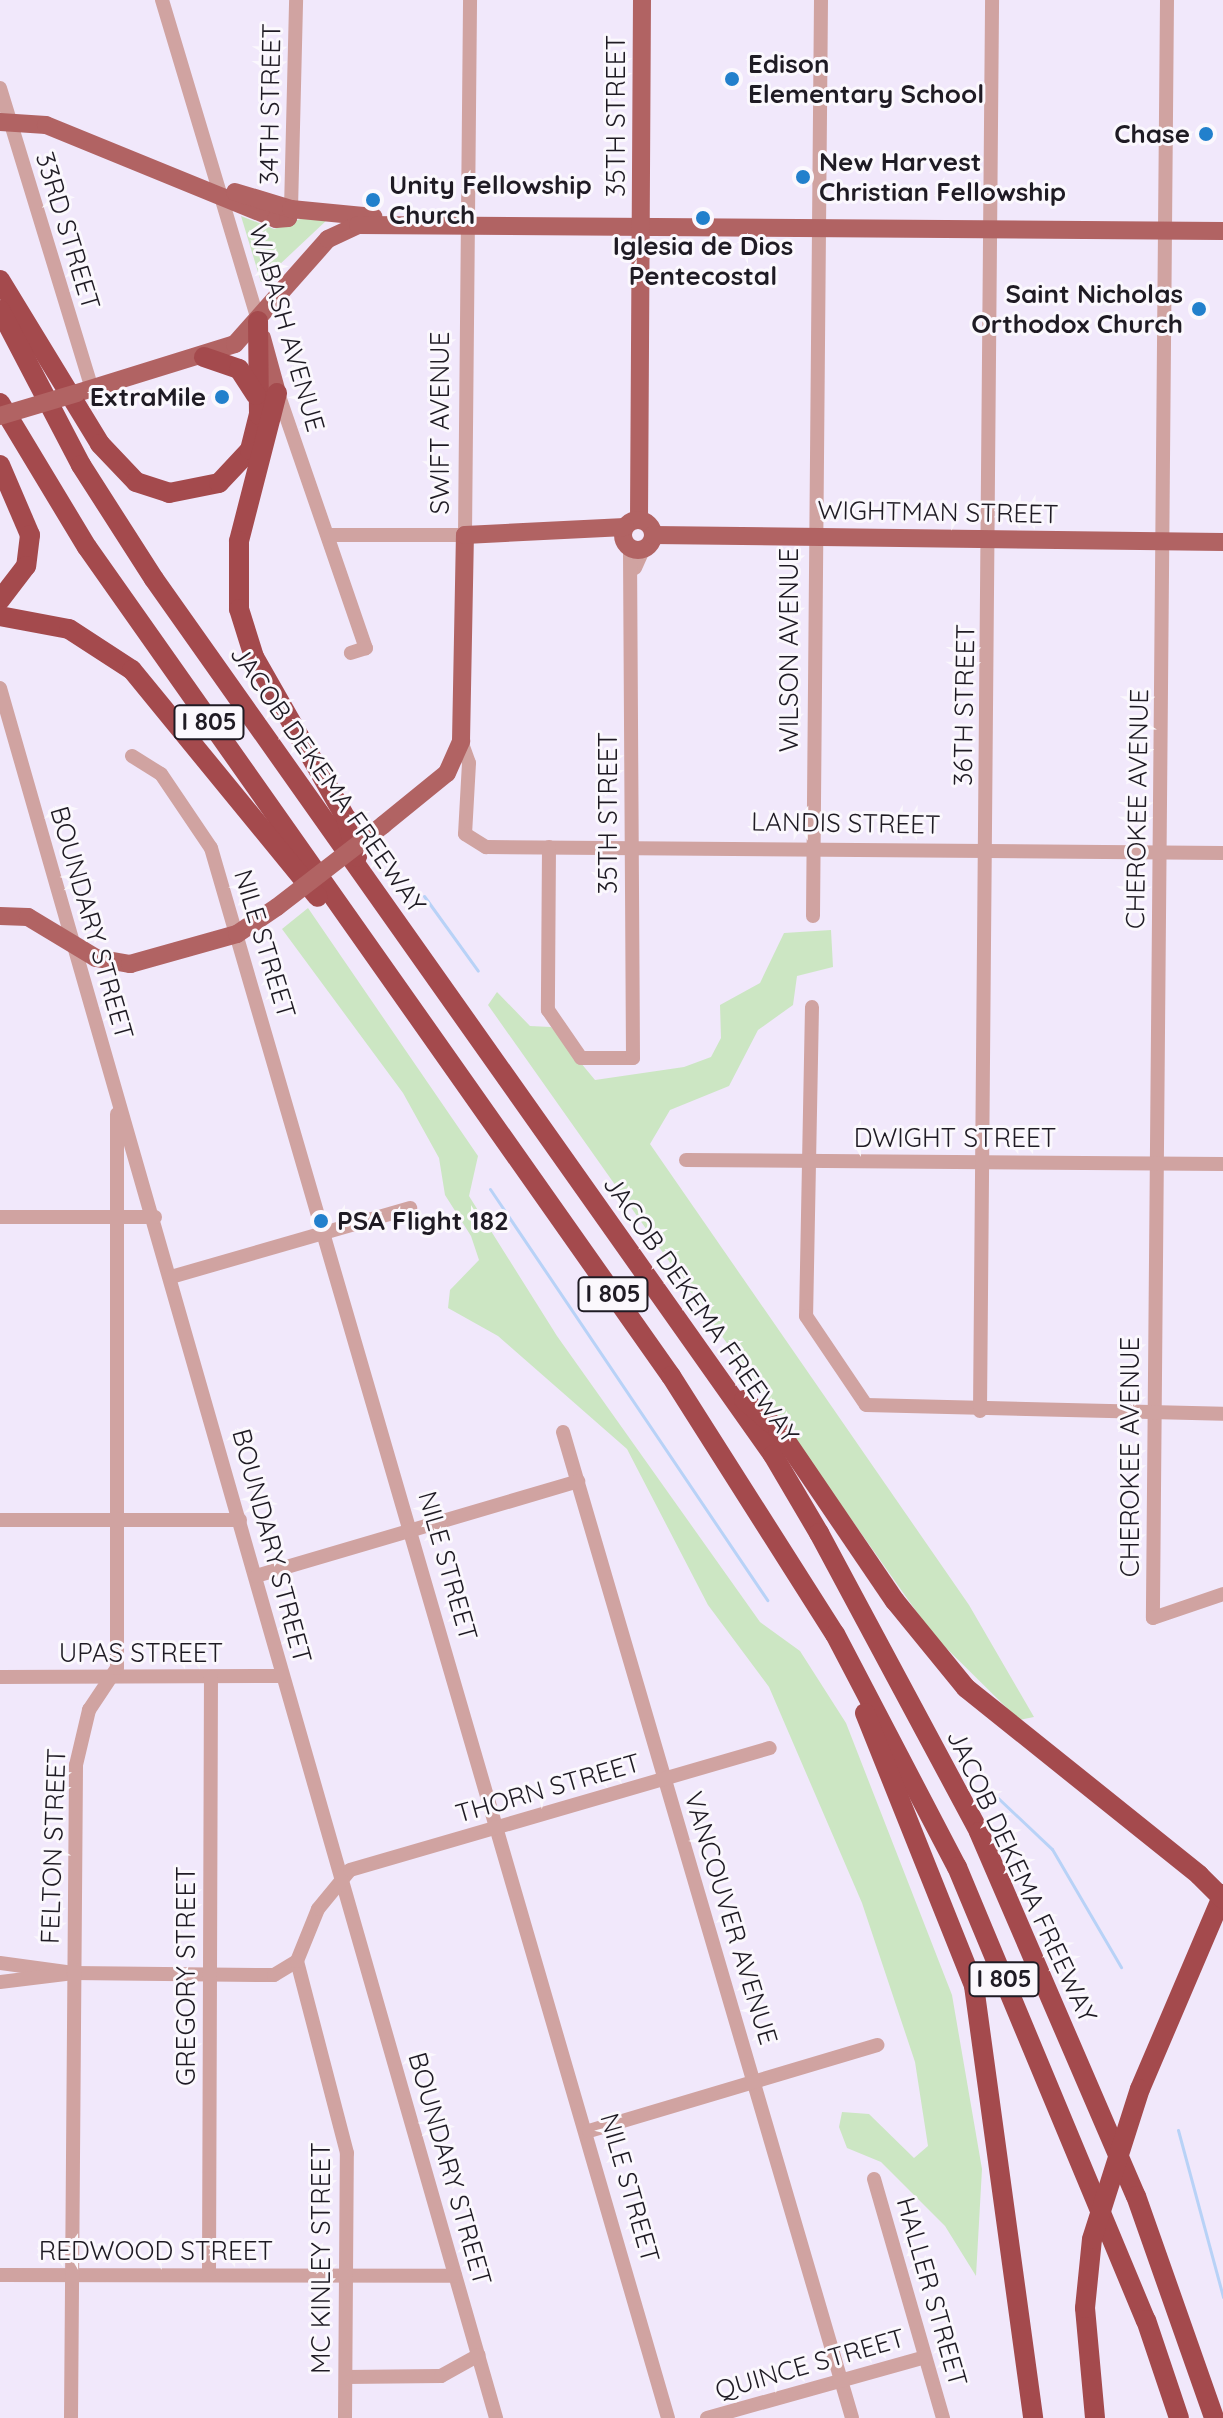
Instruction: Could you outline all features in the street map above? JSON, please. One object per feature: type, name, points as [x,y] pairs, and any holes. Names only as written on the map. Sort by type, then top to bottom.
[{"type":"highway","points":[[0,280],[75,409],[136,482],[187,493],[219,483],[250,450],[268,396]]},
{"type":"highway","name":"JACOB DEKEMA FREEWAY","points":[[0,310],[105,503],[720,1380],[819,1533],[979,1832],[1136,2196],[1214,2418]]},
{"type":"highway","points":[[258,321],[268,396],[269,448],[239,541],[239,609],[254,657],[346,818],[361,871]]},
{"type":"highway","points":[[204,357],[239,369],[268,396]]},
{"type":"highway","name":"I 805","points":[[0,403],[87,547],[430,1034],[789,1558],[957,1867],[1146,2320],[1179,2418]]},
{"type":"highway","points":[[0,465],[30,535],[19,578],[0,600]]},
{"type":"highway","points":[[0,588],[19,578]]},
{"type":"highway","points":[[0,616],[69,629],[132,670],[430,1034]]},
{"type":"highway","points":[[720,1380],[778,1429],[895,1601],[966,1688],[1223,1896],[1140,2089],[1092,2239],[1085,2308],[1095,2418]]},
{"type":"highway","points":[[789,1558],[913,1820],[974,1986],[1033,2418]]},
{"type":"main road","name":"35TH STREET","points":[[636,536],[642,0]]},
{"type":"main road","points":[[5,122],[46,125],[220,191],[276,219],[288,218],[291,209],[371,215],[381,222]]},
{"type":"main road","points":[[0,416],[204,357],[235,344],[328,239],[381,222],[1223,231]]},
{"type":"main road","name":"WIGHTMAN STREET","points":[[465,535],[601,532],[636,536],[1223,542]]},
{"type":"main road","name":"SWIFT AVENUE","points":[[461,741],[465,535]]},
{"type":"main road","points":[[0,916],[28,917],[108,962],[130,964],[237,934],[277,907],[447,773],[461,741]]},
{"type":"street","name":"WABASH AVENUE","points":[[162,0],[258,321]]},
{"type":"street","name":"34TH STREET","points":[[291,209],[296,0]]},
{"type":"street","name":"SWIFT AVENUE","points":[[465,535],[470,0]]},
{"type":"street","name":"WILSON AVENUE","points":[[813,916],[813,536],[821,0]]},
{"type":"street","name":"36TH STREET","points":[[980,1411],[990,540],[992,0]]},
{"type":"street","name":"CHEROKEE AVENUE","points":[[1167,0],[1169,230],[1153,1618],[1223,1594]]},
{"type":"street","name":"33RD STREET","points":[[0,88],[5,122],[84,391]]},
{"type":"street","name":"WABASH AVENUE","points":[[268,396],[317,522],[331,535],[366,648],[351,653]]},
{"type":"street","name":"WIGHTMAN STREET","points":[[331,535],[465,535]]},
{"type":"street","name":"35TH STREET","points":[[549,847],[548,1010],[581,1058],[633,1058],[636,536]]},
{"type":"street","name":"BOUNDARY STREET","points":[[0,688],[155,1217],[282,1676],[496,2418]]},
{"type":"street","name":"SWIFT AVENUE","points":[[461,741],[469,799],[463,824],[470,842]]},
{"type":"street","name":"NILE STREET","points":[[132,756],[161,774],[211,848],[327,1232],[589,2131],[668,2418]]},
{"type":"street","name":"LANDIS STREET","points":[[470,842],[549,847],[1223,853]]},
{"type":"street","points":[[812,1007],[806,1316],[866,1405],[894,1410],[1223,1414]]},
{"type":"street","points":[[112,1677],[118,1519],[117,1095]]},
{"type":"street","name":"DWIGHT STREET","points":[[686,1160],[1223,1164]]},
{"type":"street","points":[[171,1277],[410,1208]]},
{"type":"street","points":[[0,1217],[155,1217]]},
{"type":"street","name":"VANCOUVER AVENUE","points":[[563,1432],[852,2418]]},
{"type":"street","points":[[256,1576],[578,1481]]},
{"type":"street","points":[[0,1520],[240,1520]]},
{"type":"street","name":"UPAS STREET","points":[[0,1677],[282,1676]]},
{"type":"street","name":"FELTON STREET","points":[[71,2418],[76,1765],[89,1710],[112,1677]]},
{"type":"street","name":"GREGORY STREET","points":[[209,2275],[211,1677]]},
{"type":"street","name":"THORN STREET","points":[[340,1876],[770,1748]]},
{"type":"street","points":[[0,1982],[73,1973],[274,1975],[297,1961],[340,1876]]},
{"type":"street","name":"MC KINLEY STREET","points":[[297,1961],[343,2124],[345,2418]]},
{"type":"street","points":[[0,1963],[73,1973]]},
{"type":"street","points":[[589,2131],[877,2045]]},
{"type":"street","name":"HALLER STREET","points":[[874,2179],[943,2418]]},
{"type":"street","name":"REDWOOD STREET","points":[[0,2275],[455,2276]]},
{"type":"street","points":[[346,2377],[441,2376],[479,2355]]},
{"type":"street","name":"QUINCE STREET","points":[[707,2418],[925,2357]]},
{"type":"green space","points":[[241,216],[274,229],[308,216],[328,219],[261,282]]},
{"type":"green space","points":[[308,908],[478,1156],[469,1196],[557,1336],[760,1622],[800,1651],[846,1723],[952,1995],[982,2169],[976,2276],[945,2226],[881,2162],[847,2148],[839,2127],[842,2112],[869,2114],[914,2158],[928,2146],[915,2062],[862,1903],[769,1687],[708,1605],[627,1449],[498,1336],[448,1308],[450,1290],[479,1260],[471,1236],[445,1195],[439,1158],[403,1093],[282,929]]},
{"type":"green space","points":[[831,930],[833,967],[797,976],[793,1005],[758,1030],[729,1086],[670,1110],[650,1144],[969,1605],[1034,1717],[1019,1720],[933,1635],[488,1005],[497,992],[530,1026],[551,1027],[595,1080],[684,1067],[711,1057],[721,1038],[720,1005],[760,983],[784,933]]},
{"type":"waterway","points":[[424,896],[478,971]]},
{"type":"waterway","points":[[490,1189],[767,1600]]},
{"type":"waterway","points":[[998,1798],[1052,1849],[1121,1967]]},
{"type":"waterway","points":[[1178,2130],[1223,2297]]},
{"type":"place","name":"Edison Elementary School","points":[[732,79]]},
{"type":"place","name":"Chase","points":[[1206,134]]},
{"type":"place","name":"New Harvest Christian Fellowship","points":[[803,177]]},
{"type":"place","name":"Unity Fellowship Church","points":[[373,200]]},
{"type":"place","name":"Iglesia de Dios Pentecostal","points":[[703,218]]},
{"type":"place","name":"Saint Nicholas Orthodox Church","points":[[1199,309]]},
{"type":"place","name":"ExtraMile","points":[[222,397]]},
{"type":"place","name":"PSA Flight 182","points":[[321,1221]]}]
